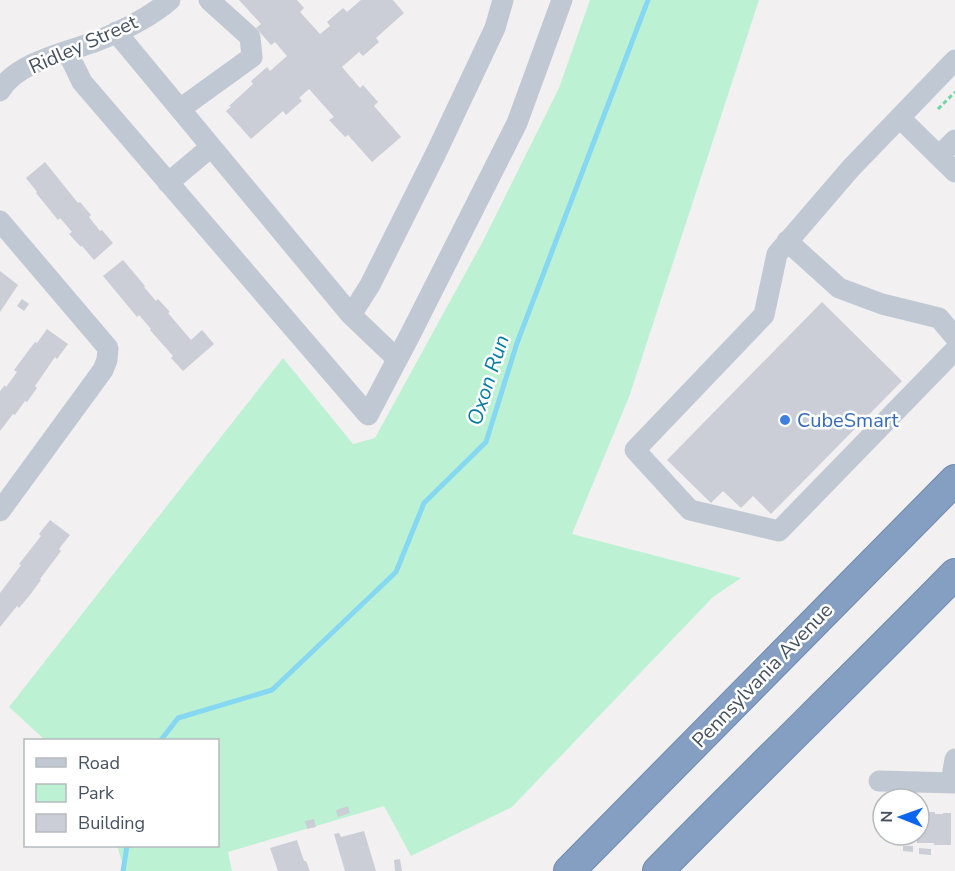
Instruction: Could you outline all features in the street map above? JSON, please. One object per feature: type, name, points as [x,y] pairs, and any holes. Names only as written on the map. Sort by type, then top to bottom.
[{"type":"highway","name":"Pennsylvania Avenue","points":[[569,871],[955,480]]},
{"type":"highway","points":[[658,871],[955,574]]},
{"type":"street","name":"Ridley Street","points":[[0,91],[6,81],[39,61],[116,32],[145,17],[170,0]]},
{"type":"street","points":[[180,109],[252,57],[250,37],[209,0]]},
{"type":"street","points":[[351,315],[370,285],[436,153],[495,28],[503,0]]},
{"type":"street","points":[[67,51],[82,82],[368,415],[517,123],[562,0]]},
{"type":"street","points":[[116,32],[351,315],[393,356],[395,363]]},
{"type":"street","points":[[955,60],[851,168],[787,241],[777,254],[765,315],[635,450],[690,510],[779,531],[955,350]]},
{"type":"street","points":[[900,118],[955,172]]},
{"type":"street","points":[[939,156],[955,140]]},
{"type":"street","points":[[168,183],[211,147]]},
{"type":"street","points":[[0,221],[108,348],[103,370],[0,511]]},
{"type":"street","points":[[787,241],[839,288],[882,304],[939,318],[955,337]]},
{"type":"street","points":[[879,781],[953,783],[955,759]]},
{"type":"path","points":[[930,116],[955,92]]},
{"type":"green space","points":[[590,0],[759,0],[629,397],[572,534],[741,578],[713,597],[512,807],[411,856],[384,806],[228,852],[232,871],[125,871],[117,847],[219,847],[219,739],[44,739],[9,707],[283,358],[353,444],[375,438],[482,243],[559,88]]},
{"type":"building","points":[[239,0],[297,0],[304,8],[300,12],[320,34],[330,26],[327,22],[343,8],[347,12],[361,0],[393,0],[404,13],[376,38],[379,42],[363,56],[359,52],[342,67],[360,88],[363,85],[378,102],[374,106],[401,137],[372,162],[348,135],[345,137],[329,120],[334,117],[309,89],[299,98],[302,101],[286,115],[283,111],[251,139],[226,111],[253,84],[251,81],[267,67],[270,71],[287,56],[275,42],[271,45],[256,28],[261,24]]},
{"type":"building","points":[[45,162],[78,203],[80,202],[91,215],[89,217],[100,231],[102,230],[113,243],[94,260],[69,234],[72,232],[60,218],[58,220],[26,178]]},
{"type":"building","points":[[123,260],[156,301],[158,299],[170,312],[168,313],[191,340],[202,330],[214,344],[183,371],[151,329],[139,315],[137,317],[103,276]]},
{"type":"building","points":[[0,271],[18,285],[0,312]]},
{"type":"building","points":[[22,299],[29,304],[24,311],[17,306]]},
{"type":"building","name":"CubeSmart","points":[[822,302],[902,381],[771,514],[753,496],[741,508],[723,491],[711,503],[667,460]]},
{"type":"building","points":[[47,329],[68,344],[57,359],[55,357],[27,402],[25,401],[0,431],[0,391],[5,385],[6,387],[17,372],[14,370]]},
{"type":"building","points":[[50,520],[70,535],[30,595],[19,608],[17,606],[0,627],[0,593]]},
{"type":"building","points":[[348,806],[350,813],[338,817],[336,810]]},
{"type":"building","points":[[931,812],[951,813],[951,845],[934,845],[931,843]]},
{"type":"building","points":[[314,819],[316,827],[307,829],[305,821]]},
{"type":"building","points":[[364,831],[376,871],[345,871],[334,834],[339,833],[341,837]]},
{"type":"building","points":[[297,840],[310,871],[278,871],[270,848]]},
{"type":"building","points":[[903,847],[913,847],[913,852],[903,851]]},
{"type":"building","points":[[919,848],[931,849],[931,855],[919,854]]},
{"type":"building","points":[[400,859],[402,871],[395,871],[394,860]]},
{"type":"waterway","name":"Oxon Run","points":[[162,739],[178,718],[272,690],[396,572],[424,503],[486,442],[517,343],[648,0]]},
{"type":"waterway","name":"Oxon Run","points":[[123,871],[127,847]]},
{"type":"place","name":"CubeSmart","points":[[785,420]]}]
